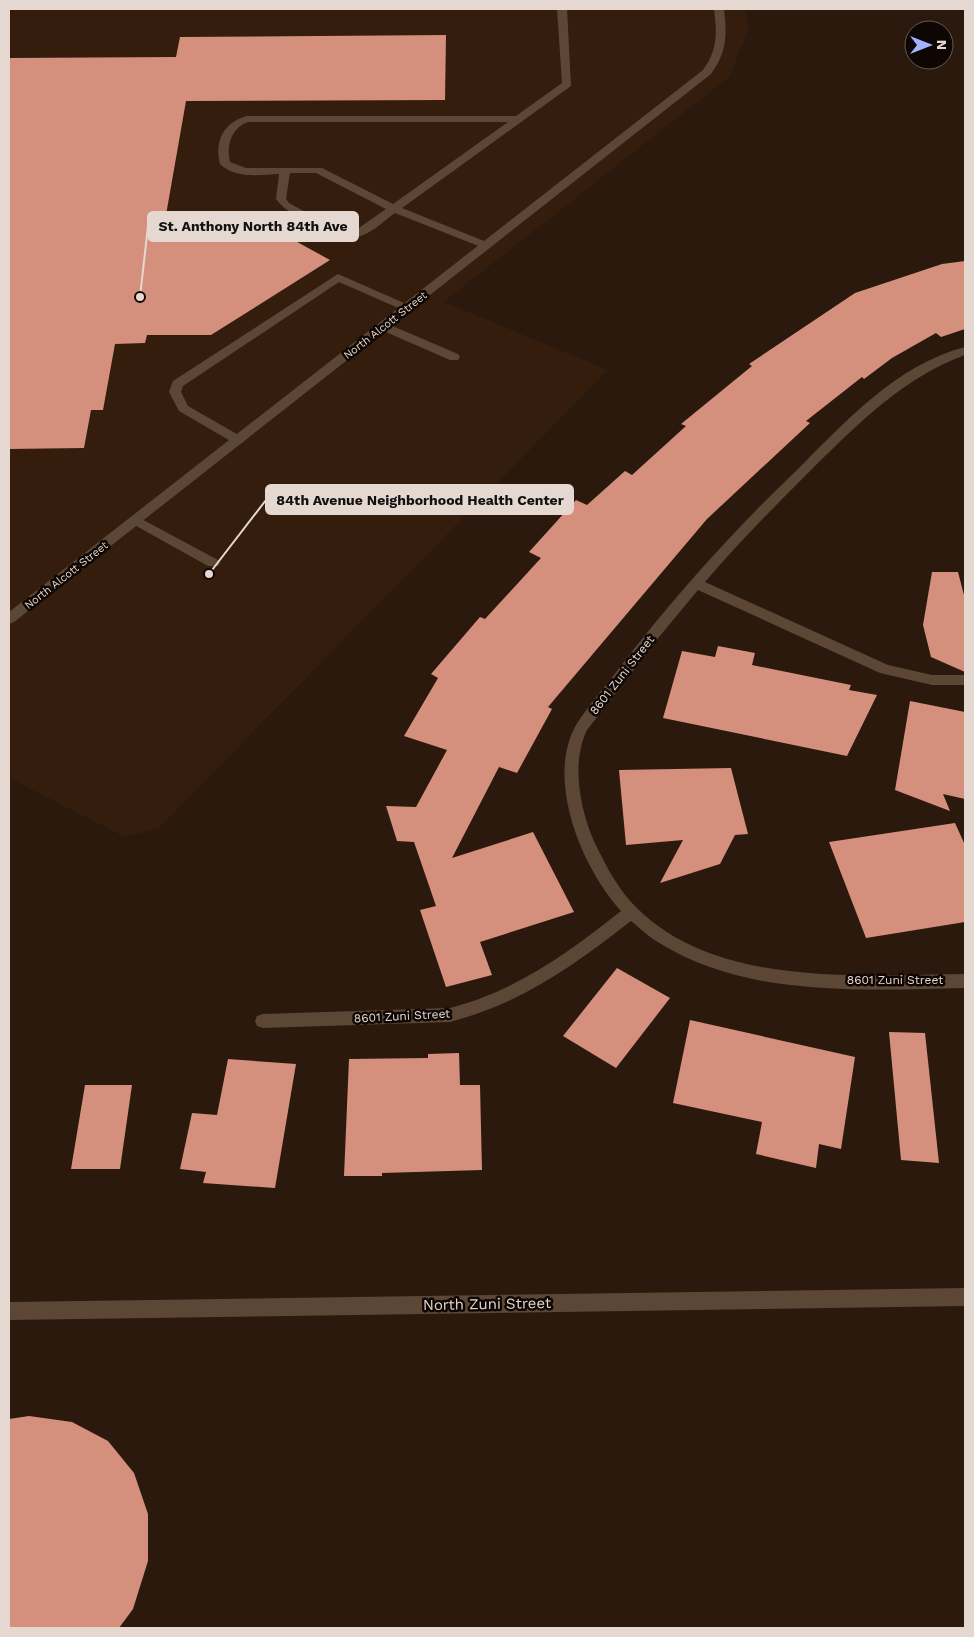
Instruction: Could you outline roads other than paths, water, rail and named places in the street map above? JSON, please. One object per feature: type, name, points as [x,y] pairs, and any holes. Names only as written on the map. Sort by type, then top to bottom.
[{"type":"street","points":[[286,170],[281,200],[285,205],[336,232],[360,233],[567,84],[562,9]]},
{"type":"street","name":"North Alcott Street","points":[[9,619],[707,72],[715,62],[722,43],[719,9]]},
{"type":"street","points":[[485,245],[394,209],[318,170],[240,171],[232,169],[225,164],[223,156],[227,132],[238,122],[247,119],[518,119]]},
{"type":"street","points":[[238,440],[183,408],[175,392],[177,384],[338,277],[407,307]]},
{"type":"street","points":[[383,326],[454,357]]},
{"type":"street","name":"8601 Zuni Street","points":[[965,350],[918,371],[892,388],[851,424],[783,490],[695,583],[588,719],[578,735],[573,765],[573,795],[583,833],[604,876],[631,912],[653,930],[689,951],[726,966],[767,975],[824,980],[965,981]]},
{"type":"street","points":[[136,520],[213,563]]},
{"type":"street","points":[[695,583],[884,669],[932,680],[965,680]]},
{"type":"street","name":"8601 Zuni Street","points":[[263,1021],[450,1014],[478,1009],[528,986],[579,953],[631,912]]},
{"type":"street","name":"North Zuni Street","points":[[9,1311],[965,1297]]},
{"type":"place","name":"St. Anthony North 84th Ave","points":[[140,297]]},
{"type":"place","name":"84th Avenue Neighborhood Health Center","points":[[209,574]]}]
